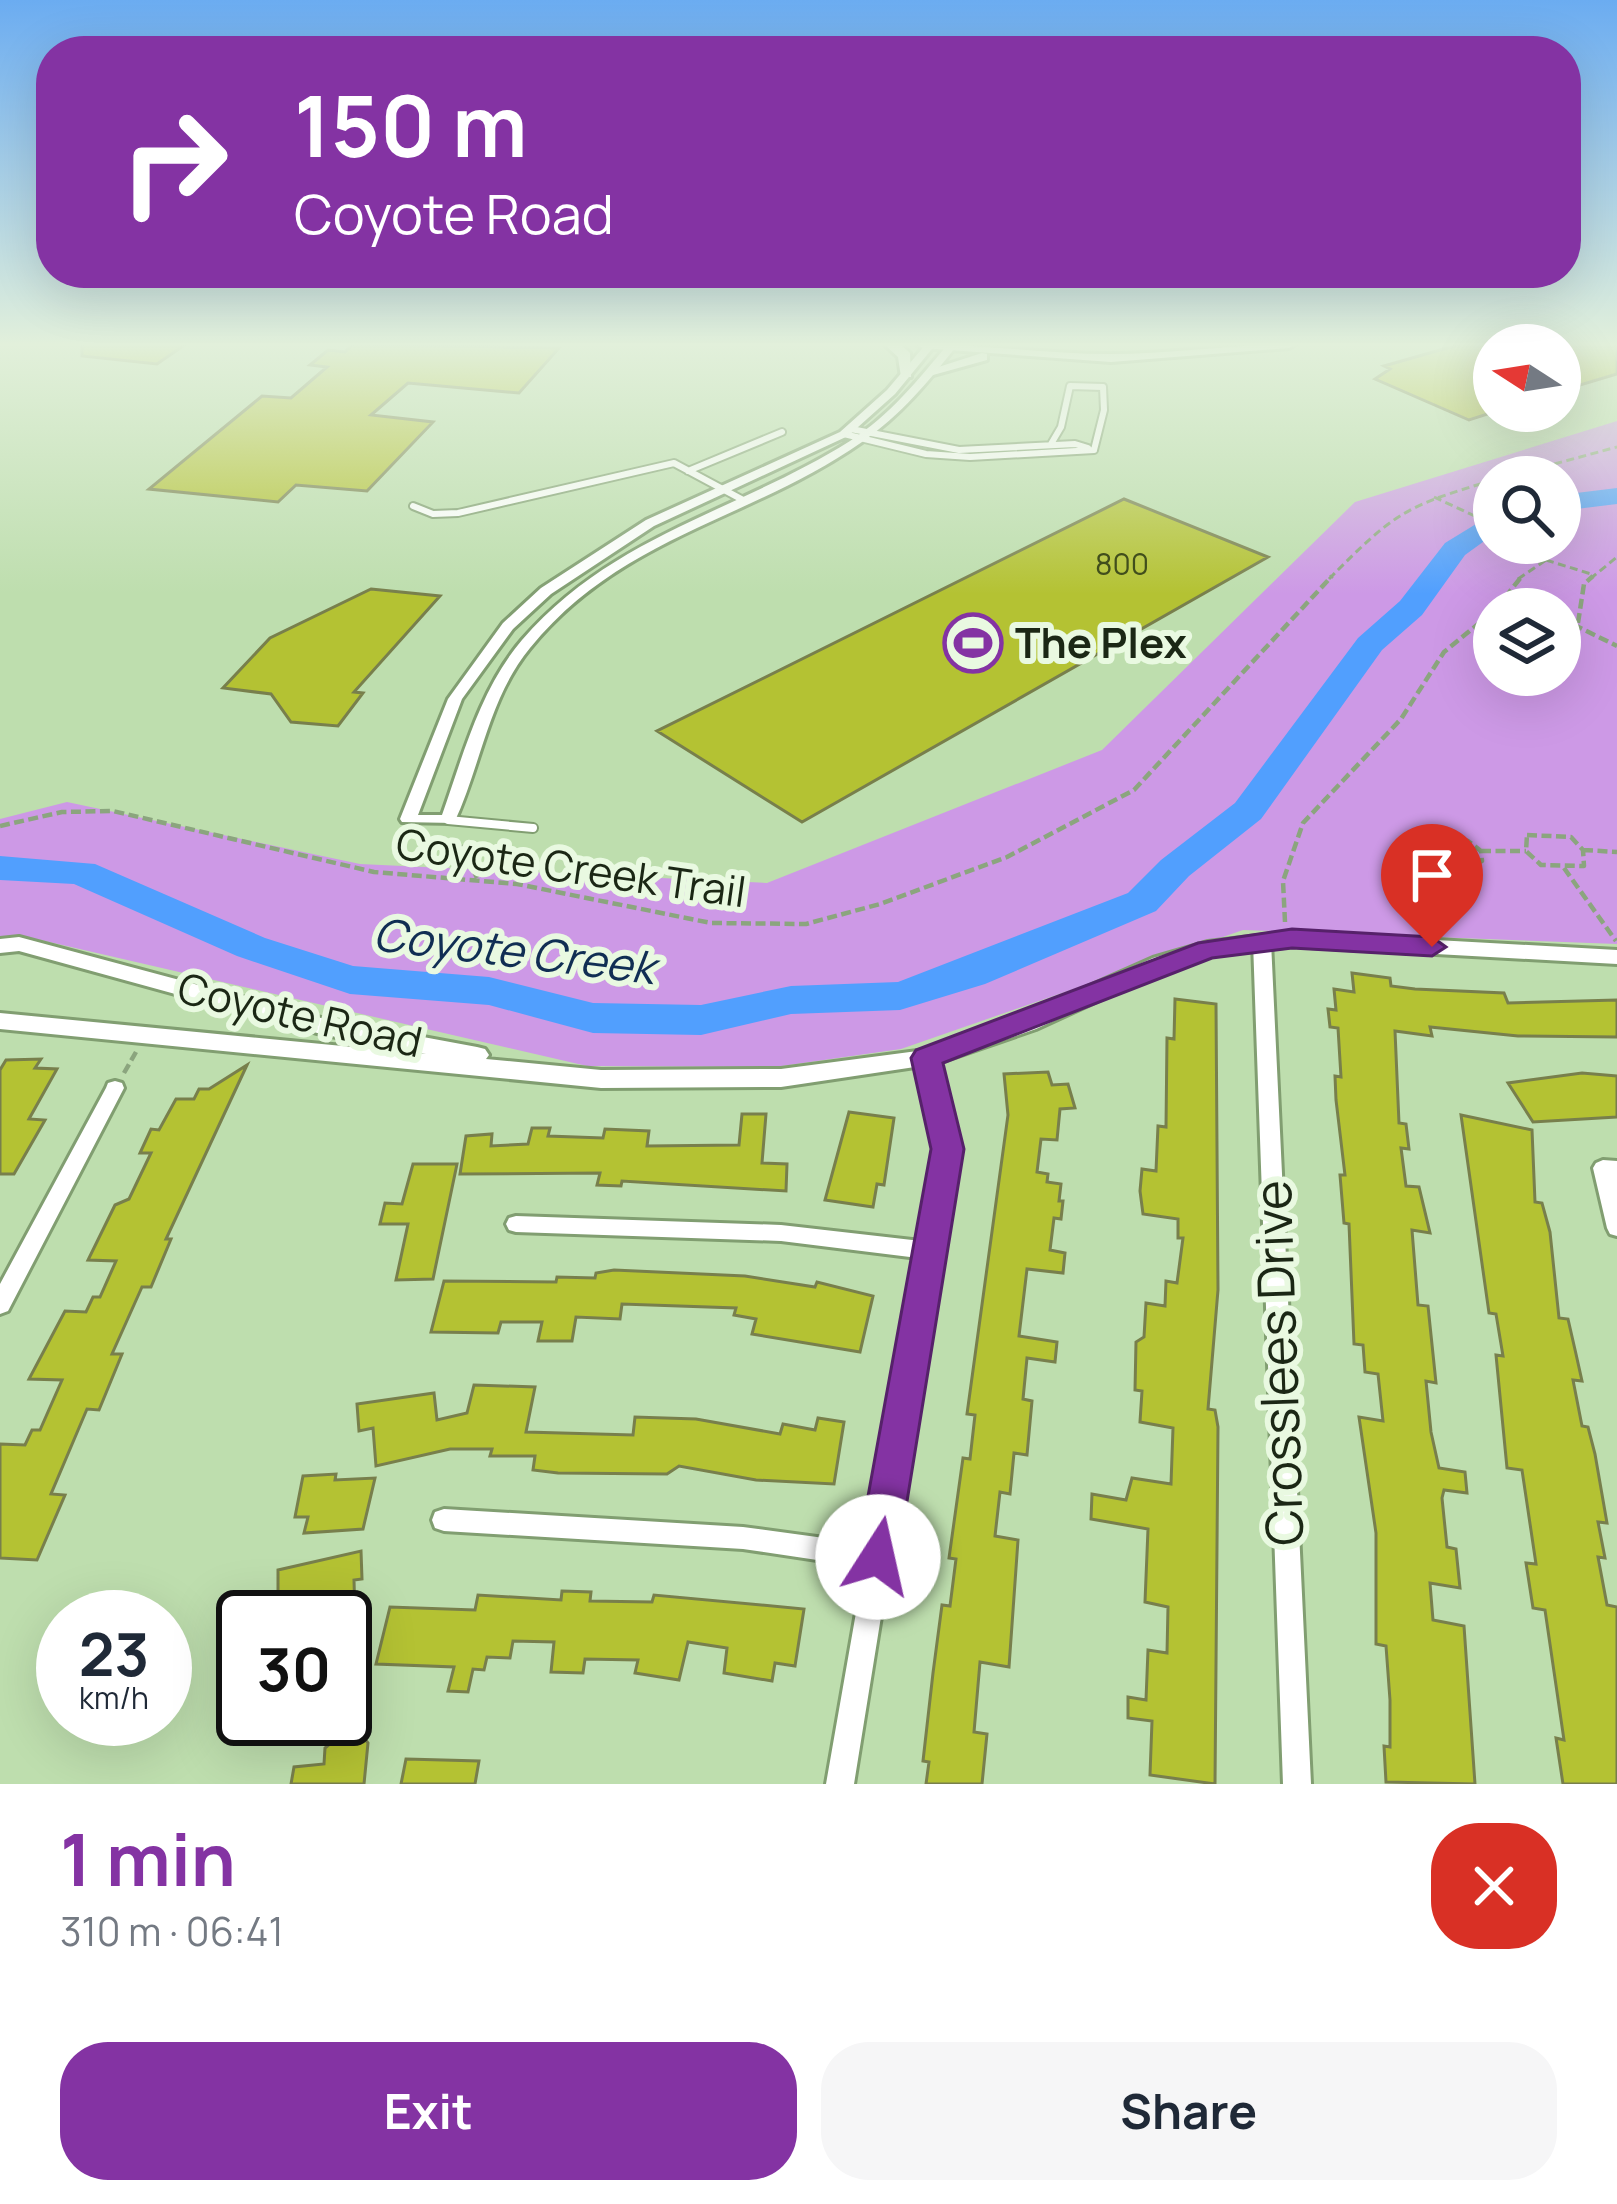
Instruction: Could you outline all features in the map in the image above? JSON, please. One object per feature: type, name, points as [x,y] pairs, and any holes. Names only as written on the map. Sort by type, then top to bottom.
[{"type":"street","points":[[851,427],[650,523],[564,574],[508,626],[455,699],[408,819],[448,820],[491,700],[528,641],[558,609],[625,558],[870,437],[879,427]]},
{"type":"street","name":"Coyote Road","points":[[0,1021],[602,1079],[781,1078],[927,1058],[1028,1023],[1161,963],[1262,942],[1292,939],[1617,957]]},
{"type":"street","name":"Crosslees Drive","points":[[1262,942],[1297,1784]]},
{"type":"street","name":"Coyote Road","points":[[0,946],[19,944],[322,1026],[602,1079]]},
{"type":"street","points":[[840,1784],[947,1149],[927,1058]]},
{"type":"street","points":[[0,1305],[115,1088]]},
{"type":"street","points":[[1617,1168],[1603,1168],[1617,1228]]},
{"type":"street","points":[[516,1224],[781,1233],[932,1251]]},
{"type":"street","points":[[445,1520],[743,1538],[878,1557]]},
{"type":"lane","points":[[1051,444],[1061,427]]},
{"type":"lane","points":[[1094,450],[1100,427]]},
{"type":"lane","points":[[847,431],[926,454],[970,458],[1094,450]]},
{"type":"lane","points":[[688,471],[782,432]]},
{"type":"lane","points":[[870,437],[959,451],[1051,444],[1094,450]]},
{"type":"lane","points":[[926,454],[934,446]]},
{"type":"lane","points":[[412,506],[434,514],[458,513],[652,464],[674,464],[743,500]]},
{"type":"lane","points":[[448,820],[533,828]]},
{"type":"path","points":[[1581,457],[1617,447]]},
{"type":"path","name":"Coyote Creek Trail","points":[[0,826],[62,812],[112,811],[374,872],[478,880],[711,923],[806,924],[880,904],[1007,857],[1134,790],[1209,703],[1383,524],[1432,496],[1473,485]]},
{"type":"path","points":[[1432,496],[1473,515]]},
{"type":"path","points":[[1581,594],[1591,574],[1617,557]]},
{"type":"path","points":[[1511,588],[1540,564]]},
{"type":"path","points":[[1559,564],[1591,574]]},
{"type":"path","points":[[1581,625],[1617,646]]},
{"type":"path","points":[[1285,923],[1282,881],[1303,823],[1401,718],[1444,652],[1473,628]]},
{"type":"path","points":[[1481,851],[1482,861],[1457,873],[1428,864],[1417,846],[1422,838],[1451,835],[1481,851],[1526,851],[1541,865],[1584,866],[1583,850],[1571,837],[1527,836],[1526,851]]},
{"type":"path","points":[[462,845],[478,880]]},
{"type":"path","points":[[1583,850],[1617,852]]},
{"type":"path","points":[[1564,868],[1579,895],[1605,917],[1616,941]]},
{"type":"path","points":[[115,1088],[145,1036]]},
{"type":"shaded area","points":[[1597,427],[1617,427],[1617,944],[1243,930],[901,1049],[775,1067],[587,1066],[19,935],[0,938],[0,819],[67,802],[360,864],[767,883],[1102,750],[1355,502],[1473,466],[1473,564],[1581,564],[1581,456],[1504,456]]},
{"type":"building","points":[[224,427],[428,427],[367,491],[296,485],[278,502],[149,489]]},
{"type":"building","points":[[1124,499],[1268,557],[802,822],[657,731]]},
{"type":"building","points":[[371,589],[440,596],[354,692],[363,693],[338,726],[291,722],[271,694],[223,688],[270,638]]},
{"type":"building","points":[[1352,973],[1390,978],[1391,986],[1504,993],[1508,1003],[1617,1000],[1617,1037],[1518,1036],[1430,1027],[1432,1036],[1395,1031],[1399,1123],[1406,1124],[1409,1149],[1401,1148],[1406,1186],[1419,1187],[1430,1233],[1412,1230],[1418,1305],[1428,1306],[1436,1383],[1426,1381],[1431,1432],[1439,1468],[1465,1472],[1467,1493],[1444,1490],[1447,1547],[1456,1549],[1460,1588],[1430,1583],[1433,1620],[1464,1626],[1475,1784],[1386,1782],[1384,1746],[1390,1747],[1390,1700],[1386,1646],[1376,1644],[1376,1533],[1359,1417],[1383,1421],[1378,1374],[1365,1372],[1363,1345],[1354,1344],[1349,1224],[1344,1223],[1340,1175],[1345,1175],[1336,1100],[1335,1076],[1341,1077],[1338,1028],[1330,1027],[1328,1009],[1336,1010],[1334,989],[1354,992]]},
{"type":"building","points":[[1175,999],[1216,1004],[1218,1290],[1208,1409],[1215,1410],[1218,1427],[1215,1784],[1150,1775],[1152,1721],[1128,1718],[1128,1697],[1146,1700],[1148,1650],[1167,1653],[1168,1607],[1145,1602],[1148,1529],[1091,1519],[1092,1494],[1126,1500],[1132,1478],[1171,1484],[1173,1428],[1140,1422],[1142,1391],[1135,1390],[1136,1342],[1144,1337],[1146,1303],[1165,1306],[1166,1281],[1177,1283],[1183,1238],[1178,1238],[1178,1219],[1143,1214],[1140,1191],[1142,1169],[1156,1171],[1158,1126],[1166,1127],[1167,1038],[1174,1039]]},
{"type":"building","points":[[41,1059],[35,1068],[57,1069],[29,1119],[45,1120],[14,1174],[0,1174],[0,1070],[6,1060]]},
{"type":"building","points":[[247,1065],[166,1239],[171,1239],[151,1287],[142,1287],[112,1354],[122,1354],[99,1410],[87,1409],[51,1494],[65,1495],[37,1560],[0,1558],[0,1444],[25,1445],[32,1430],[40,1430],[62,1380],[29,1379],[65,1311],[86,1312],[93,1297],[100,1297],[116,1261],[88,1260],[115,1205],[129,1199],[151,1153],[140,1153],[151,1129],[159,1130],[176,1099],[194,1099],[199,1089],[209,1089]]},
{"type":"building","points":[[1048,1072],[1052,1085],[1068,1084],[1075,1108],[1060,1109],[1057,1140],[1041,1139],[1037,1172],[1048,1174],[1047,1182],[1061,1184],[1061,1219],[1054,1218],[1050,1250],[1065,1253],[1063,1273],[1027,1269],[1019,1336],[1057,1342],[1055,1362],[1027,1358],[1023,1399],[1032,1401],[1027,1455],[1014,1453],[1010,1494],[1000,1492],[995,1536],[1018,1540],[1009,1667],[980,1662],[974,1732],[987,1734],[982,1784],[926,1784],[929,1762],[923,1761],[933,1673],[942,1605],[950,1606],[956,1559],[949,1558],[963,1458],[970,1459],[975,1415],[967,1414],[1008,1115],[1004,1074]]},
{"type":"building","points":[[1582,1073],[1617,1076],[1617,1117],[1533,1122],[1508,1083]]},
{"type":"building","points":[[849,1112],[894,1118],[884,1185],[877,1184],[873,1207],[825,1200]]},
{"type":"building","points":[[742,1114],[766,1114],[762,1163],[787,1164],[786,1191],[622,1181],[621,1186],[597,1185],[600,1173],[460,1174],[466,1136],[492,1134],[491,1146],[528,1144],[532,1128],[550,1128],[548,1136],[603,1138],[605,1129],[649,1131],[647,1146],[739,1145]]},
{"type":"building","points":[[1461,1115],[1532,1130],[1535,1202],[1542,1203],[1550,1232],[1559,1318],[1568,1319],[1582,1381],[1573,1380],[1582,1426],[1588,1427],[1595,1454],[1607,1523],[1598,1522],[1605,1558],[1598,1557],[1607,1605],[1617,1607],[1617,1784],[1563,1784],[1556,1738],[1564,1740],[1545,1610],[1533,1608],[1526,1563],[1536,1564],[1522,1470],[1507,1468],[1496,1355],[1503,1356],[1496,1314],[1489,1313]]},
{"type":"building","points":[[413,1164],[457,1164],[433,1279],[396,1280],[408,1224],[380,1224],[385,1203],[402,1204]]},
{"type":"building","points":[[596,1273],[745,1276],[815,1287],[817,1282],[873,1296],[860,1352],[752,1334],[756,1319],[734,1315],[736,1308],[622,1304],[620,1319],[576,1317],[572,1341],[538,1341],[542,1322],[501,1322],[498,1333],[431,1332],[444,1281],[556,1282],[557,1277],[595,1278]]},
{"type":"building","points":[[474,1385],[535,1387],[526,1432],[633,1435],[635,1417],[696,1419],[780,1434],[783,1424],[815,1430],[818,1418],[844,1422],[834,1484],[756,1480],[679,1466],[667,1474],[558,1473],[533,1470],[535,1456],[490,1456],[492,1449],[450,1449],[376,1466],[373,1428],[359,1431],[357,1404],[434,1393],[437,1420],[467,1413]]},
{"type":"building","points":[[336,1474],[335,1480],[375,1478],[363,1529],[304,1533],[308,1517],[295,1517],[303,1476]]},
{"type":"building","points":[[361,1551],[362,1579],[354,1580],[354,1590],[278,1590],[278,1570]]},
{"type":"building","points":[[562,1591],[591,1592],[590,1601],[652,1602],[654,1595],[804,1609],[795,1666],[775,1663],[772,1681],[724,1673],[727,1648],[688,1642],[679,1680],[635,1673],[638,1660],[585,1659],[583,1673],[551,1672],[554,1642],[513,1641],[510,1658],[487,1657],[484,1670],[473,1669],[468,1692],[448,1691],[454,1667],[376,1664],[390,1607],[475,1610],[478,1595],[561,1600]]},
{"type":"building","points":[[368,1746],[364,1784],[291,1784],[294,1767],[324,1764],[325,1748]]},
{"type":"building","points":[[406,1759],[479,1761],[475,1784],[401,1784]]},
{"type":"waterway","name":"Coyote Creek","points":[[1581,500],[1617,496]]},
{"type":"waterway","name":"Coyote Creek","points":[[0,868],[81,872],[251,947],[350,980],[489,991],[593,1018],[701,1020],[791,1000],[847,1002],[900,996],[970,974],[1142,902],[1175,868],[1248,811],[1314,716],[1348,681],[1369,645],[1411,608],[1455,549],[1473,536]]},
{"type":"place","name":"The Plex","points":[[973,643]]},
{"type":"route","points":[[878,1557],[947,1149],[927,1058],[1028,1023],[1161,963],[1208,949],[1292,939],[1432,947]]}]
